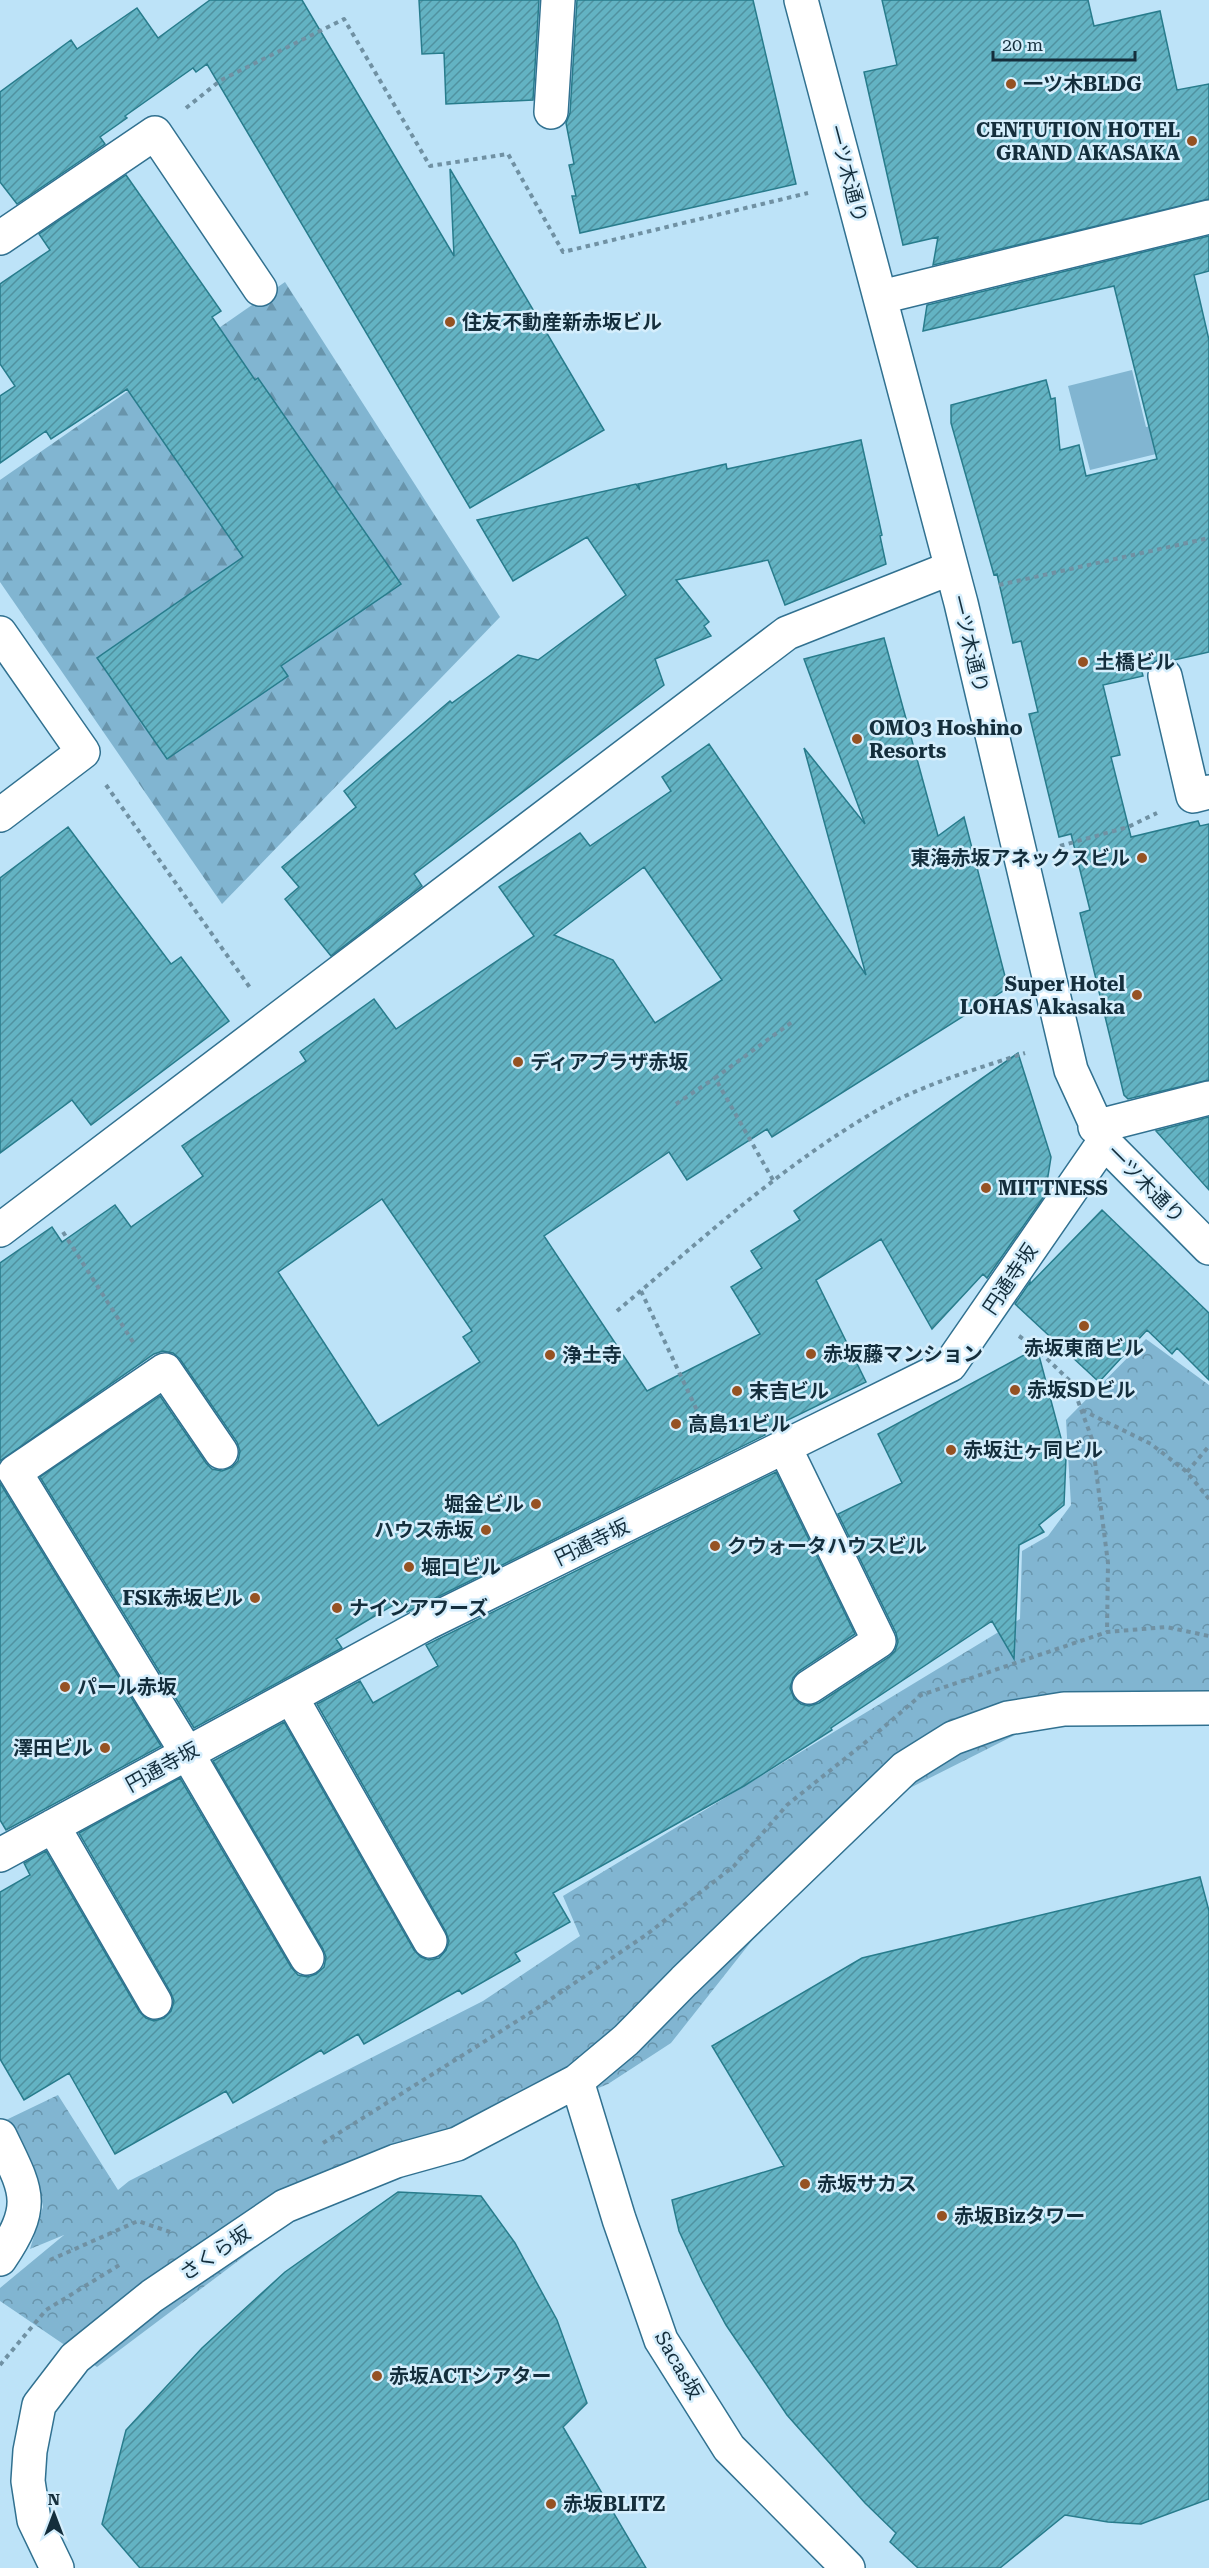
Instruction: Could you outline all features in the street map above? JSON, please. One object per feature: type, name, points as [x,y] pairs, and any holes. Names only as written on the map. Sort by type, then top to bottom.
[{"type":"street","points":[[551,112],[558,0]]},
{"type":"street","name":"一ツ木通り","points":[[801,0],[951,568],[1071,1070],[1100,1134],[1209,1248]]},
{"type":"street","points":[[0,238],[155,133],[260,289]]},
{"type":"street","points":[[881,297],[1209,217]]},
{"type":"street","points":[[0,1230],[787,633],[951,568]]},
{"type":"street","points":[[0,633],[83,752],[0,815]]},
{"type":"street","points":[[1165,676],[1201,794]]},
{"type":"street","points":[[1100,1134],[1209,1098]]},
{"type":"street","name":"円通寺坂","points":[[0,1855],[427,1623],[950,1365],[985,1315],[1100,1134]]},
{"type":"street","points":[[221,1452],[165,1370],[15,1472],[188,1753],[307,1958]]},
{"type":"street","points":[[784,1446],[879,1641],[809,1687]]},
{"type":"street","points":[[291,1697],[430,1941]]},
{"type":"street","name":"さくら坂","points":[[57,2568],[34,2520],[28,2481],[30,2451],[39,2405],[75,2358],[152,2296],[285,2206],[396,2161],[457,2144],[577,2080],[626,2040],[897,1775],[953,1738],[1008,1718],[1064,1709],[1209,1708]]},
{"type":"street","points":[[53,1826],[155,2002]]},
{"type":"street","name":"Sacas坂","points":[[577,2080],[618,2219],[661,2340],[729,2448],[848,2568]]},
{"type":"street","points":[[0,2259],[16,2235],[26,2203],[19,2174],[1,2139]]},
{"type":"path","points":[[155,133],[221,80],[344,19],[430,166],[508,154],[563,252],[818,191]]},
{"type":"path","points":[[993,586],[1209,538]]},
{"type":"path","points":[[83,752],[275,1022]]},
{"type":"path","points":[[1055,847],[1128,827],[1201,794]]},
{"type":"path","points":[[676,1104],[792,1022]]},
{"type":"path","points":[[616,1311],[773,1180],[878,1110],[956,1076],[1033,1051]]},
{"type":"path","points":[[714,1078],[773,1180]]},
{"type":"path","points":[[42,1198],[155,1377]]},
{"type":"path","points":[[641,1291],[727,1475]]},
{"type":"path","points":[[985,1315],[1035,1347],[1071,1382],[1092,1438],[1108,1563],[1107,1632]]},
{"type":"path","points":[[1081,1410],[1151,1444],[1187,1472],[1209,1499]]},
{"type":"path","points":[[1187,1472],[1209,1446]]},
{"type":"path","points":[[316,2147],[533,2011],[646,1935],[734,1866],[787,1805],[863,1745],[921,1695],[1107,1632],[1166,1627],[1209,1636]]},
{"type":"path","points":[[42,2264],[138,2221],[171,2233],[164,2238]]},
{"type":"path","points":[[0,2365],[46,2310],[130,2258]]},
{"type":"green space","points":[[285,282],[500,617],[222,904],[0,582],[0,480]]},
{"type":"green space","points":[[1132,370],[1146,427],[1175,421],[1181,448],[1090,470],[1068,386]]},
{"type":"green space","points":[[1146,1339],[1209,1385],[1209,1721],[1033,1726],[880,1803],[769,1919],[671,2043],[608,2084],[302,2213],[97,2367],[0,2301],[0,2288],[64,2235],[30,2249],[43,2207],[37,2176],[6,2120],[58,2095],[118,2190],[129,2181],[483,2001],[580,1936],[563,1896],[1020,1619],[1022,1551],[1048,1536],[1071,1505],[1066,1420]]},
{"type":"building","name":"住友不動産新赤坂ビル","points":[[210,0],[302,0],[454,256],[450,169],[604,430],[470,508],[207,64],[196,72],[193,68],[125,116],[127,118],[100,137],[105,144],[17,204],[0,182],[0,92],[71,40],[77,49],[137,8],[158,38]]},
{"type":"building","points":[[419,0],[539,0],[533,100],[446,104],[444,53],[422,54]]},
{"type":"building","points":[[577,0],[753,0],[796,184],[580,233],[572,196],[576,196],[569,165],[574,164],[566,123],[570,113]]},
{"type":"building","points":[[882,0],[1088,0],[1094,26],[1160,11],[1177,90],[1209,84],[1209,199],[933,265],[938,237],[903,245],[864,72],[897,65]]},
{"type":"building","points":[[126,175],[221,311],[212,317],[255,380],[258,378],[401,584],[281,666],[288,676],[167,759],[97,658],[243,557],[127,389],[51,439],[46,431],[0,463],[0,396],[15,386],[0,364],[0,284],[50,250],[39,234]]},
{"type":"building","points":[[1209,236],[1209,271],[1194,275],[1209,340],[1209,652],[1174,660],[1160,658],[1150,666],[1141,668],[1143,676],[1103,685],[1120,755],[1111,757],[1131,837],[1198,821],[1200,826],[1209,824],[1209,1080],[1128,1099],[1124,1095],[1080,913],[1090,910],[1071,834],[1059,837],[1029,714],[1038,712],[1021,641],[1013,643],[997,574],[994,575],[951,423],[951,405],[1046,380],[1051,399],[1055,398],[1060,450],[1079,445],[1086,476],[1157,459],[1114,286],[923,331],[927,305]]},
{"type":"building","points":[[861,440],[882,535],[880,536],[886,564],[785,605],[768,560],[676,580],[709,622],[704,626],[711,636],[655,659],[664,685],[414,874],[422,886],[331,956],[285,899],[299,887],[282,867],[356,807],[344,791],[450,701],[452,703],[518,655],[538,660],[626,595],[587,537],[513,581],[477,520],[636,484],[640,490],[638,484],[726,464],[727,469]]},
{"type":"building","points":[[884,638],[938,836],[964,817],[1008,988],[772,1137],[767,1129],[687,1180],[669,1152],[544,1236],[647,1391],[760,1334],[731,1287],[762,1268],[751,1251],[800,1220],[794,1211],[1018,1053],[1051,1157],[1045,1195],[987,1278],[983,1274],[932,1329],[881,1239],[816,1280],[866,1382],[763,1432],[765,1435],[407,1612],[400,1601],[336,1639],[342,1648],[194,1728],[40,1477],[160,1396],[212,1469],[222,1471],[232,1467],[238,1461],[240,1451],[237,1442],[180,1359],[173,1353],[163,1351],[154,1354],[0,1461],[0,1263],[52,1227],[62,1242],[115,1205],[131,1227],[203,1176],[182,1146],[306,1061],[300,1052],[374,999],[396,1029],[534,936],[499,887],[580,833],[590,846],[671,791],[662,777],[709,744],[866,975],[804,748],[865,824],[804,659]],"holes":[[[644,867],[722,980],[655,1023],[613,960],[554,935]],[[382,1199],[472,1331],[463,1337],[480,1362],[378,1426],[278,1272]]]},
{"type":"building","points":[[68,827],[171,964],[181,957],[229,1021],[91,1125],[72,1100],[0,1153],[0,878]]},
{"type":"building","points":[[1209,1117],[1209,1190],[1156,1131]]},
{"type":"building","points":[[1102,1210],[1209,1313],[1209,1380],[1177,1348],[1172,1354],[1147,1330],[1099,1382],[1015,1304],[1030,1282],[1030,1284]]},
{"type":"building","points":[[1037,1348],[1066,1457],[1064,1505],[1039,1525],[1044,1532],[1019,1545],[1014,1659],[992,1621],[831,1728],[832,1730],[744,1786],[553,1893],[570,1922],[515,1953],[520,1961],[462,1994],[459,1990],[364,2044],[358,2034],[324,2054],[321,2050],[233,2103],[226,2091],[115,2154],[69,2073],[24,2100],[0,2059],[0,1892],[30,1875],[24,1863],[46,1851],[139,2011],[146,2018],[154,2021],[164,2018],[171,2011],[174,2001],[171,1993],[79,1833],[180,1778],[291,1967],[298,1975],[308,1977],[316,1974],[324,1967],[326,1957],[323,1949],[213,1761],[284,1722],[414,1950],[421,1957],[429,1960],[439,1958],[446,1950],[449,1941],[446,1932],[317,1704],[360,1681],[373,1703],[438,1666],[426,1645],[776,1472],[855,1634],[799,1671],[793,1678],[790,1688],[794,1698],[801,1704],[809,1706],[819,1703],[889,1657],[895,1651],[898,1642],[896,1633],[838,1514],[902,1483],[878,1434]]},
{"type":"building","points":[[0,1483],[161,1746],[6,1830],[0,1820]]},
{"type":"building","name":"赤坂Bizタワー","points":[[1200,1877],[1209,1911],[1209,2499],[1141,2524],[1108,2522],[1065,2515],[1000,2568],[918,2568],[890,2542],[896,2533],[865,2503],[787,2415],[726,2325],[679,2231],[672,2200],[784,2166],[712,2046],[862,1958]]},
{"type":"building","name":"赤坂ACTシアター","points":[[398,2192],[481,2196],[515,2243],[557,2320],[587,2403],[563,2427],[646,2568],[140,2568],[102,2524],[126,2430],[202,2348],[285,2272]]},
{"type":"place","name":"一ツ木BLDG","points":[[1011,84]]},
{"type":"place","name":"CENTUTION HOTEL GRAND AKASAKA","points":[[1192,141]]},
{"type":"place","name":"住友不動産新赤坂ビル","points":[[450,322]]},
{"type":"place","name":"土橋ビル","points":[[1083,662]]},
{"type":"place","name":"OMO3 Hoshino Resorts","points":[[857,739]]},
{"type":"place","name":"東海赤坂アネックスビル","points":[[1142,858]]},
{"type":"place","name":"Super Hotel LOHAS Akasaka","points":[[1137,995]]},
{"type":"place","name":"ディアプラザ赤坂","points":[[518,1062]]},
{"type":"place","name":"MITTNESS","points":[[986,1188]]},
{"type":"place","name":"赤坂東商ビル","points":[[1084,1326]]},
{"type":"place","name":"赤坂藤マンション","points":[[811,1354]]},
{"type":"place","name":"浄土寺","points":[[550,1355]]},
{"type":"place","name":"赤坂SDビル","points":[[1015,1390]]},
{"type":"place","name":"末吉ビル","points":[[737,1391]]},
{"type":"place","name":"高島11ビル","points":[[676,1424]]},
{"type":"place","name":"赤坂辻ヶ同ビル","points":[[951,1450]]},
{"type":"place","name":"堀金ビル","points":[[536,1504]]},
{"type":"place","name":"ハウス赤坂","points":[[486,1530]]},
{"type":"place","name":"クウォータハウスビル","points":[[715,1546]]},
{"type":"place","name":"堀口ビル","points":[[409,1567]]},
{"type":"place","name":"FSK赤坂ビル","points":[[255,1598]]},
{"type":"place","name":"ナインアワーズ","points":[[337,1608]]},
{"type":"place","name":"パール赤坂","points":[[65,1687]]},
{"type":"place","name":"澤田ビル","points":[[105,1748]]},
{"type":"place","name":"赤坂サカス","points":[[805,2184]]},
{"type":"place","name":"赤坂Bizタワー","points":[[942,2216]]},
{"type":"place","name":"赤坂ACTシアター","points":[[377,2376]]},
{"type":"place","name":"赤坂BLITZ","points":[[551,2504]]}]
